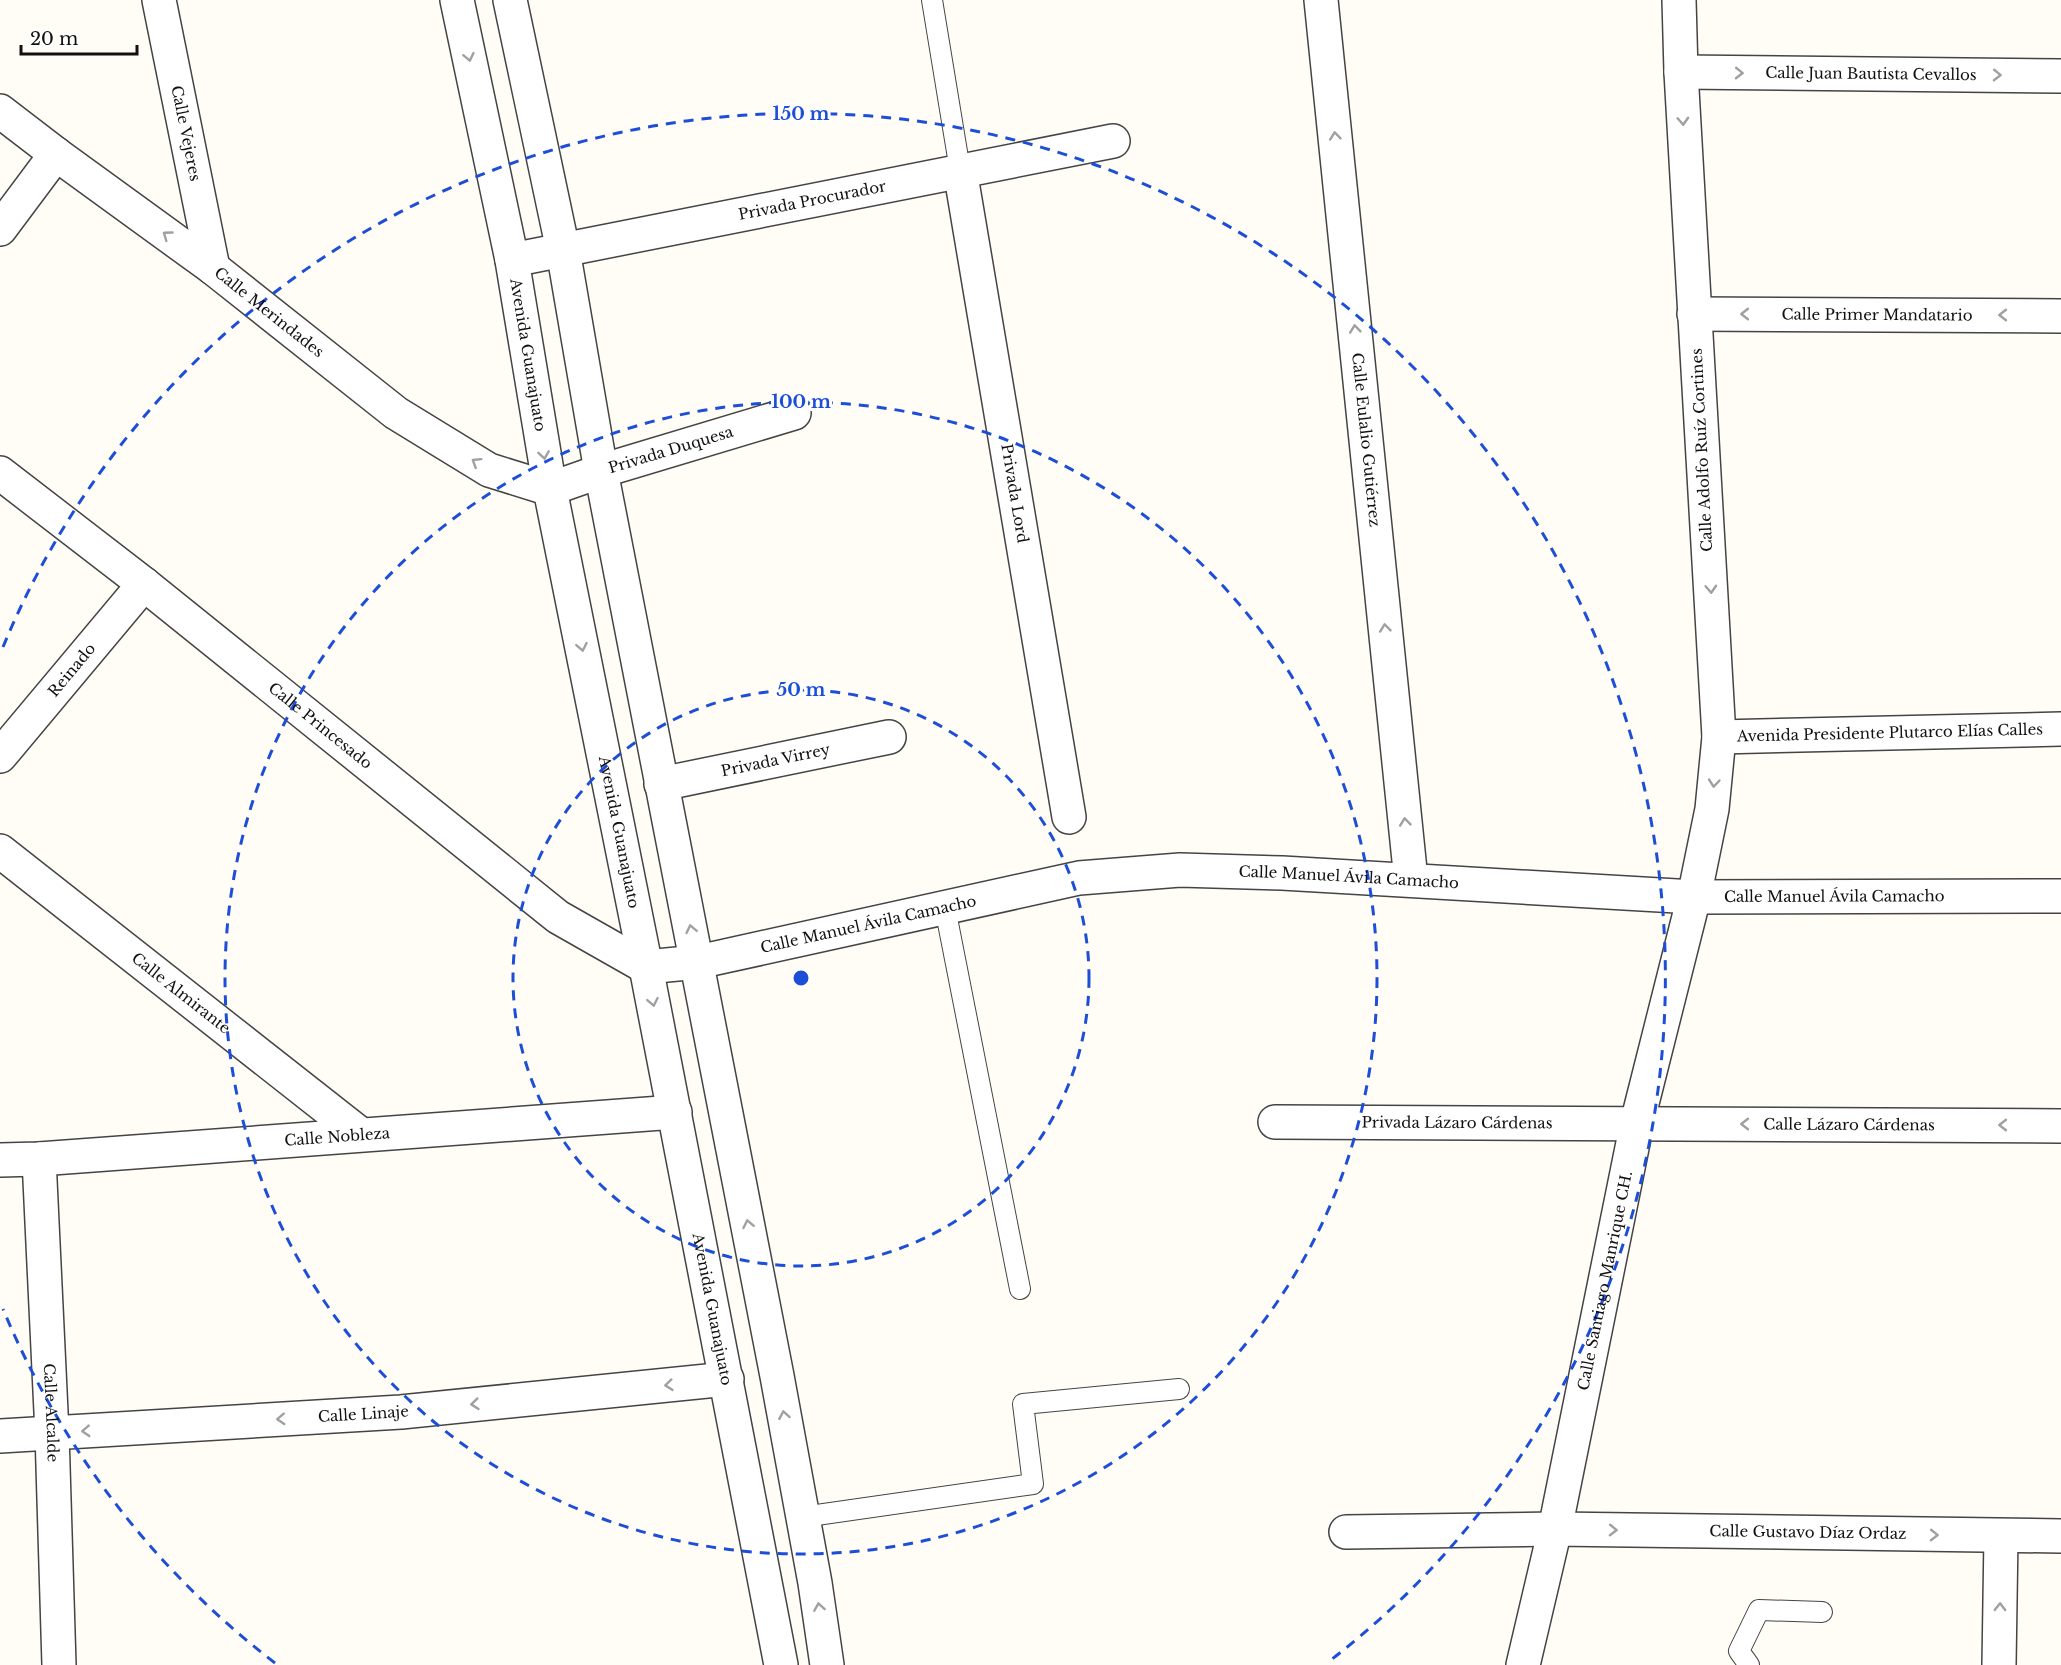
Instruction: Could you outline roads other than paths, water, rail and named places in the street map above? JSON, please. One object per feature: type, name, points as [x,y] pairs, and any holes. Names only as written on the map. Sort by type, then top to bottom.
[{"type":"street","name":"Calle Vejeres","points":[[159,0],[213,268]]},
{"type":"street","name":"Avenida Guanajuato","points":[[457,0],[512,260],[550,489],[675,1112],[781,1665]]},
{"type":"street","points":[[510,0],[563,250],[601,471],[661,784],[698,962],[803,1517],[827,1665]]},
{"type":"street","name":"Calle Eulalio Gutiérrez","points":[[1321,0],[1411,880]]},
{"type":"street","name":"Calle Adolfo Ruíz Cortines","points":[[1679,0],[1694,314],[1719,736],[1712,809],[1694,897]]},
{"type":"street","name":"Calle Juan Bautista Cevallos","points":[[1681,72],[2061,76]]},
{"type":"street","name":"Calle Merindades","points":[[0,111],[213,268],[396,413],[489,471],[550,489]]},
{"type":"street","name":"Privada Procurador","points":[[512,260],[1113,141]]},
{"type":"street","points":[[0,229],[56,154]]},
{"type":"street","name":"Privada Lord","points":[[960,170],[1069,817]]},
{"type":"street","name":"Calle Primer Mandatario","points":[[1694,314],[2061,316]]},
{"type":"street","name":"Privada Duquesa","points":[[550,489],[601,471],[794,413]]},
{"type":"street","name":"Calle Princesado","points":[[0,473],[144,584],[558,917],[646,967]]},
{"type":"street","name":"Reinado","points":[[0,756],[144,584]]},
{"type":"street","name":"Avenida Presidente Plutarco Elías Calles","points":[[1719,736],[2061,729]]},
{"type":"street","name":"Privada Virrey","points":[[661,784],[889,737]]},
{"type":"street","name":"Calle Almirante","points":[[0,851],[360,1134]]},
{"type":"street","name":"Calle Manuel Ávila Camacho","points":[[646,967],[698,962],[1078,878],[1180,870],[1411,880],[1694,897],[2061,896]]},
{"type":"street","name":"Calle Santiago Manrique CH.","points":[[1523,1665],[1555,1528],[1637,1123],[1694,897]]},
{"type":"street","name":"Calle Nobleza","points":[[0,1160],[675,1112]]},
{"type":"street","name":"Privada Lázaro Cárdenas","points":[[1275,1122],[1637,1123]]},
{"type":"street","name":"Calle Lázaro Cárdenas","points":[[1637,1123],[2061,1125]]},
{"type":"street","name":"Calle Alcalde","points":[[39,1159],[52,1433],[59,1665]]},
{"type":"street","name":"Calle Linaje","points":[[0,1436],[401,1412],[727,1379]]},
{"type":"street","name":"Calle Gustavo Díaz Ordaz","points":[[1346,1532],[1555,1528],[2061,1536]]},
{"type":"street","points":[[1999,1665],[2001,1536]]},
{"type":"lane","points":[[932,0],[960,170]]},
{"type":"lane","points":[[945,908],[1020,1288]]},
{"type":"lane","points":[[803,1517],[1033,1484],[1023,1404],[1179,1389]]},
{"type":"lane","points":[[1749,1665],[1739,1651],[1759,1611],[1822,1612]]}]
